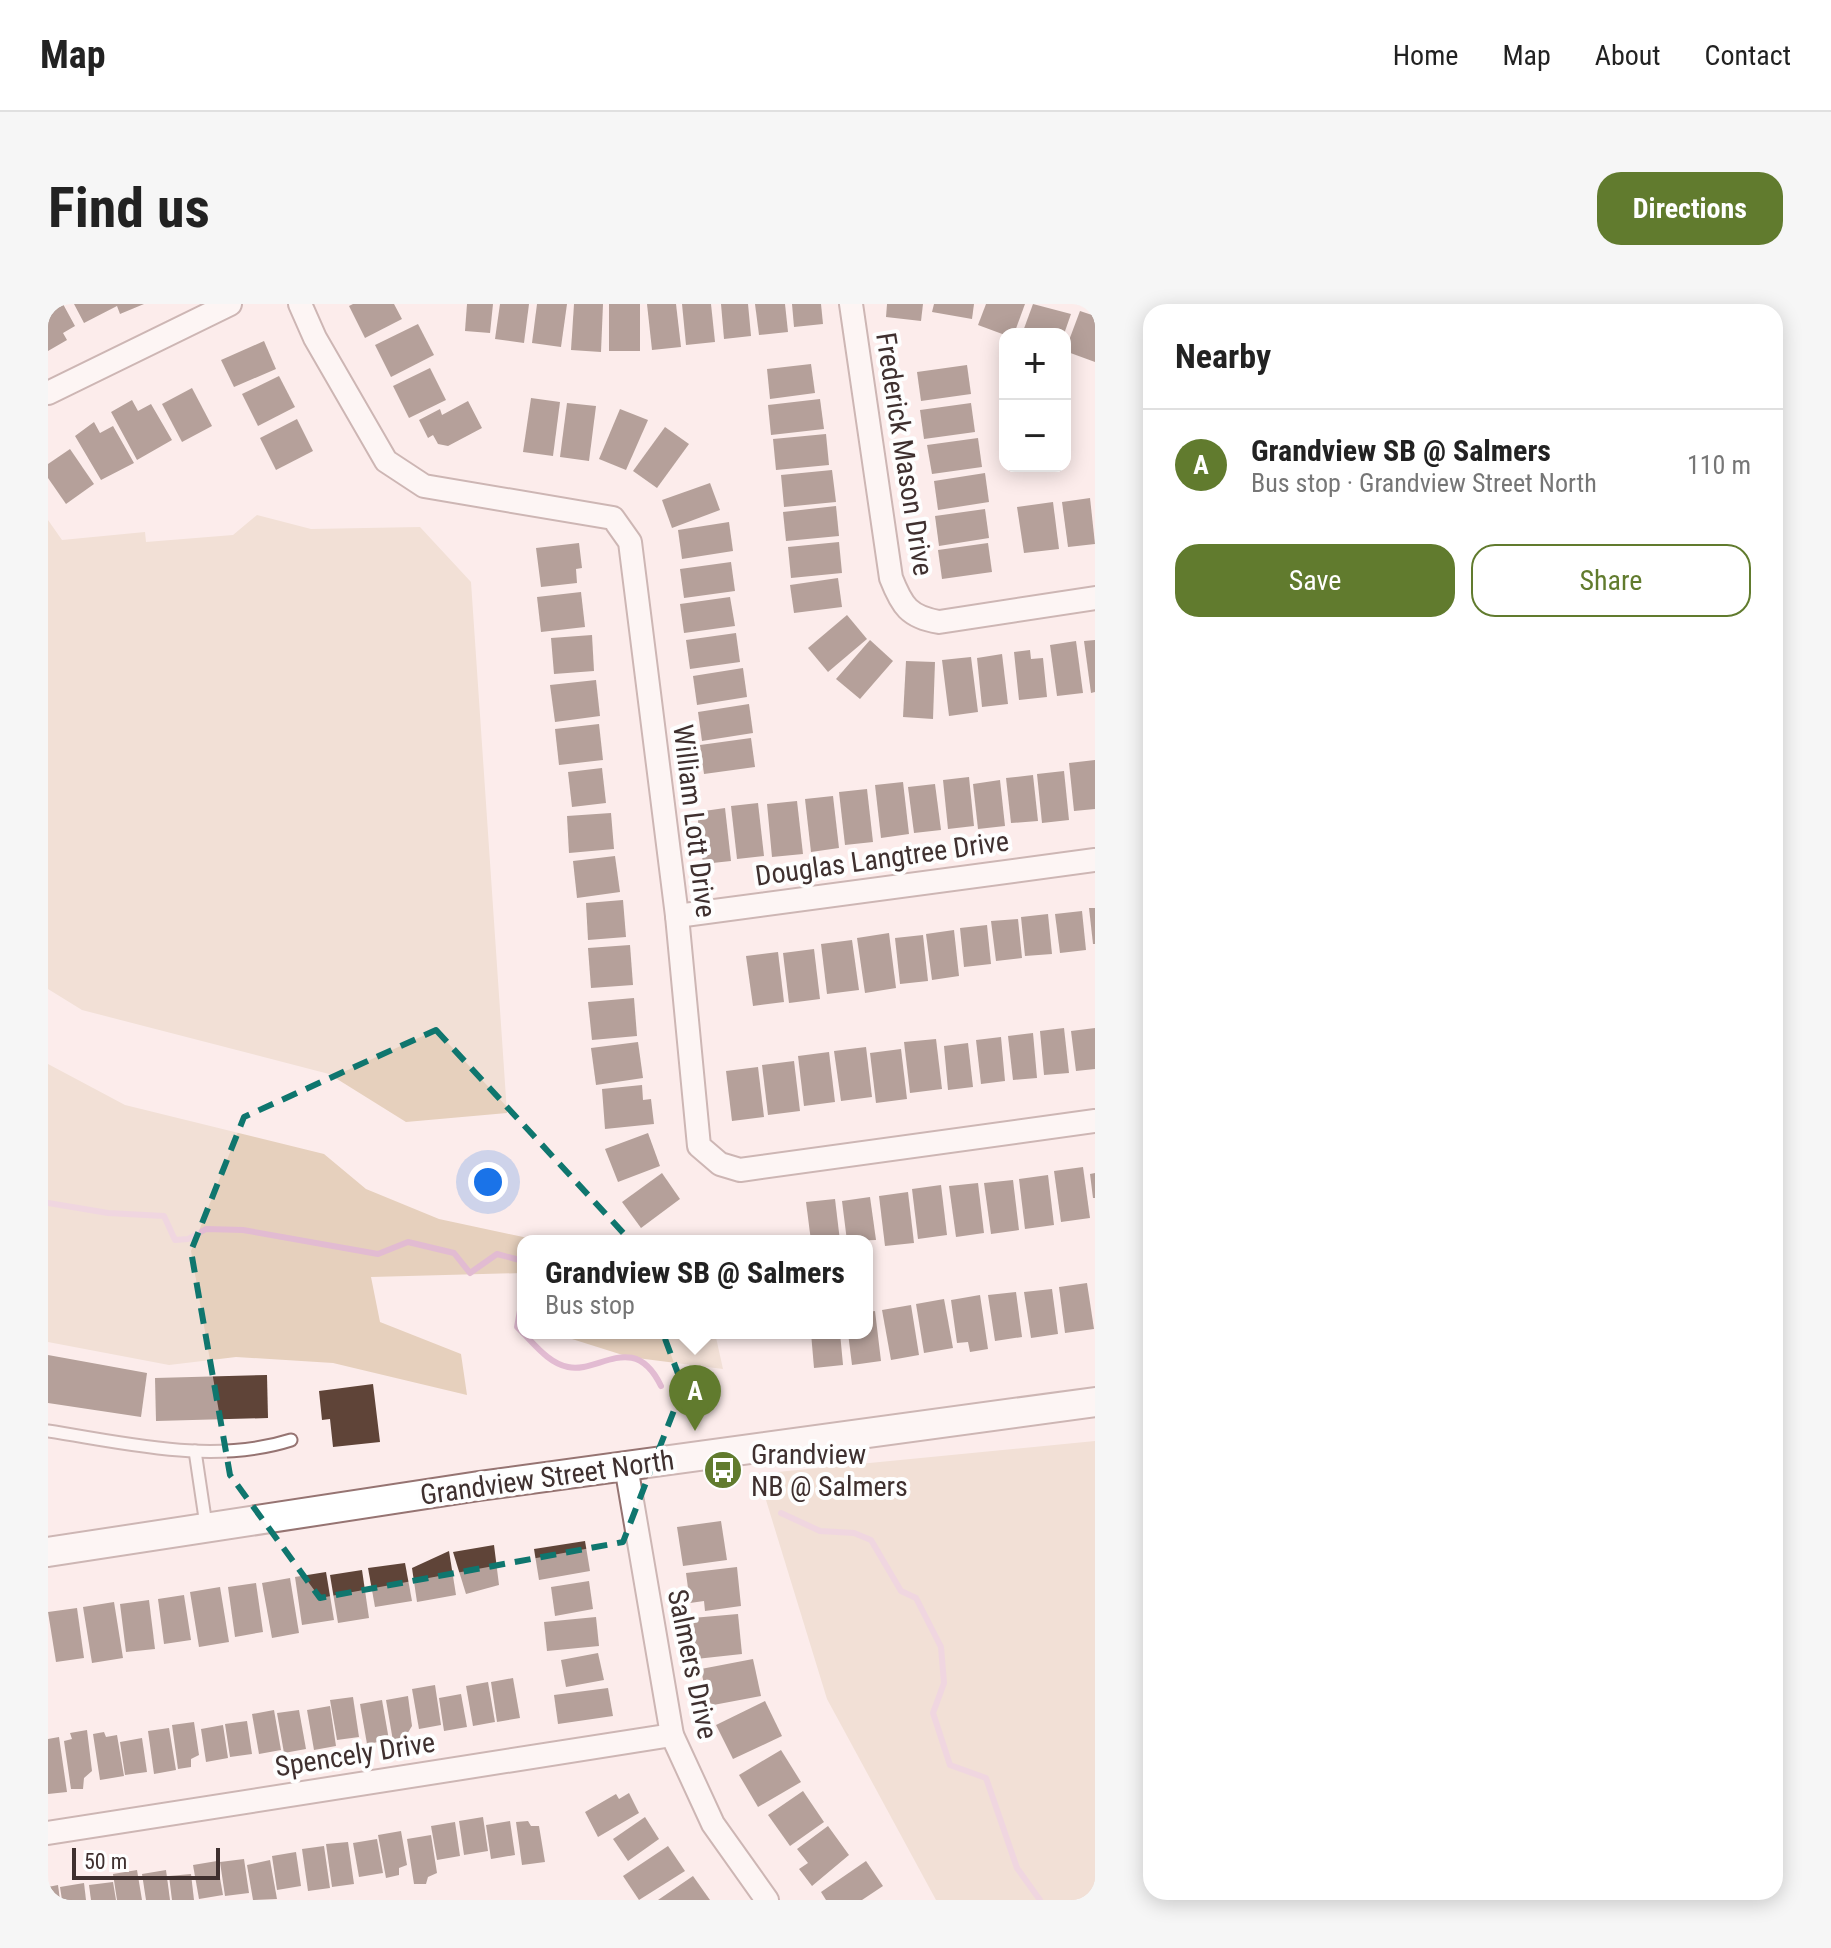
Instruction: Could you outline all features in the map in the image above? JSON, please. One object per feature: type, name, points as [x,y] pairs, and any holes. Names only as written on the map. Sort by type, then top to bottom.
[{"type":"street","points":[[48,393],[230,304]]},
{"type":"street","name":"William Lott Drive","points":[[300,304],[315,338],[386,461],[424,486],[613,518],[630,542],[677,916],[699,1146],[720,1164],[740,1170],[1095,1121]]},
{"type":"street","name":"Frederick Mason Drive","points":[[851,304],[891,578],[902,607],[919,619],[939,622],[1095,598]]},
{"type":"street","name":"Douglas Langtree Drive","points":[[677,916],[1095,860]]},
{"type":"street","name":"Grandview Street North","points":[[48,1552],[626,1466],[1095,1402]]},
{"type":"street","name":"Salmers Drive","points":[[626,1466],[672,1735],[713,1824],[767,1900]]},
{"type":"street","name":"Spencely Drive","points":[[48,1833],[672,1735]]},
{"type":"lane","points":[[48,1431],[195,1451],[272,1447],[291,1440]]},
{"type":"lane","points":[[195,1451],[206,1528]]},
{"type":"highlighted area","points":[[436,1030],[627,1237],[683,1387],[623,1542],[320,1598],[230,1475],[191,1251],[244,1117]]},
{"type":"shaded area","points":[[257,515],[311,529],[420,527],[471,582],[507,1113],[406,1122],[329,1074],[82,1010],[48,989],[48,520],[62,540],[145,532],[146,542],[233,535]]},
{"type":"shaded area","points":[[48,1064],[125,1105],[324,1154],[366,1189],[439,1219],[517,1236],[517,1273],[371,1277],[380,1322],[461,1354],[467,1395],[333,1363],[236,1357],[169,1365],[48,1342]]},
{"type":"shaded area","points":[[572,1339],[716,1339],[723,1369],[629,1357]]},
{"type":"shaded area","points":[[1095,1441],[1095,1900],[936,1900],[827,1699],[758,1474]]},
{"type":"building","points":[[48,304],[63,304],[75,326],[63,333],[67,340],[48,351]]},
{"type":"building","points":[[74,304],[144,304],[120,314],[117,306],[84,323]]},
{"type":"building","points":[[394,304],[402,319],[365,338],[349,306]]},
{"type":"building","points":[[467,304],[493,304],[490,333],[465,331]]},
{"type":"building","points":[[500,304],[529,304],[524,343],[495,339]]},
{"type":"building","points":[[537,304],[567,304],[561,347],[532,343]]},
{"type":"building","points":[[574,304],[603,304],[601,352],[571,350]]},
{"type":"building","points":[[609,304],[640,304],[640,351],[609,351]]},
{"type":"building","points":[[647,304],[676,304],[681,347],[652,350]]},
{"type":"building","points":[[682,304],[711,304],[715,342],[686,345]]},
{"type":"building","points":[[721,304],[748,304],[751,336],[724,339]]},
{"type":"building","points":[[755,304],[785,304],[788,332],[759,335]]},
{"type":"building","points":[[792,304],[821,304],[823,324],[794,327]]},
{"type":"building","points":[[887,304],[923,304],[921,321],[886,317]]},
{"type":"building","points":[[934,304],[974,304],[972,319],[932,312]]},
{"type":"building","points":[[986,304],[1025,304],[1016,328],[999,328],[999,333],[978,325]]},
{"type":"building","points":[[1033,304],[1071,314],[1066,328],[1024,328]]},
{"type":"building","points":[[1080,311],[1095,316],[1095,362],[1071,353],[1071,335]]},
{"type":"building","points":[[418,324],[434,355],[391,377],[375,345]]},
{"type":"building","points":[[264,341],[276,369],[234,387],[221,360]]},
{"type":"building","points":[[811,364],[815,393],[770,399],[767,369]]},
{"type":"building","points":[[967,365],[971,394],[921,401],[917,372]]},
{"type":"building","points":[[430,368],[446,400],[409,418],[393,386]]},
{"type":"building","points":[[279,376],[295,407],[258,426],[242,394]]},
{"type":"building","points":[[192,388],[212,426],[182,442],[162,404]]},
{"type":"building","points":[[531,398],[560,402],[553,456],[523,452]]},
{"type":"building","points":[[820,399],[824,429],[771,435],[768,405]]},
{"type":"building","points":[[132,400],[138,411],[151,404],[172,440],[137,460],[111,412]]},
{"type":"building","points":[[468,401],[482,428],[448,446],[438,444],[433,435],[428,438],[419,420],[440,409],[442,415]]},
{"type":"building","points":[[567,403],[596,406],[589,461],[560,457]]},
{"type":"building","points":[[971,403],[975,432],[924,439],[920,410]]},
{"type":"building","points":[[620,409],[648,420],[626,470],[599,459]]},
{"type":"building","points":[[297,419],[313,451],[276,470],[260,438]]},
{"type":"building","points":[[94,422],[100,433],[113,426],[134,463],[101,480],[75,436]]},
{"type":"building","points":[[665,427],[689,444],[657,488],[633,471]]},
{"type":"building","points":[[826,434],[829,465],[776,470],[773,439]]},
{"type":"building","points":[[978,438],[982,467],[932,474],[927,445]]},
{"type":"building","points":[[70,449],[94,484],[66,504],[48,478],[48,464]]},
{"type":"building","points":[[832,470],[836,502],[784,507],[781,475]]},
{"type":"building","points":[[985,473],[989,502],[938,510],[934,481]]},
{"type":"building","points":[[710,483],[720,510],[672,528],[662,500]]},
{"type":"building","points":[[1090,498],[1095,544],[1068,547],[1062,502]]},
{"type":"building","points":[[1053,502],[1059,549],[1024,553],[1017,507]]},
{"type":"building","points":[[836,506],[839,536],[786,541],[783,512]]},
{"type":"building","points":[[985,509],[989,538],[939,546],[935,516]]},
{"type":"building","points":[[729,522],[733,551],[682,559],[678,530]]},
{"type":"building","points":[[839,542],[842,573],[791,578],[788,547]]},
{"type":"building","points":[[579,543],[582,568],[576,569],[577,583],[541,587],[536,548]]},
{"type":"building","points":[[988,543],[992,572],[942,579],[938,550]]},
{"type":"building","points":[[731,562],[735,591],[684,598],[680,569]]},
{"type":"building","points":[[838,578],[842,607],[794,613],[790,585]]},
{"type":"building","points":[[581,592],[585,627],[541,632],[537,597]]},
{"type":"building","points":[[730,597],[735,626],[684,633],[680,604]]},
{"type":"building","points":[[847,615],[867,639],[828,672],[808,648]]},
{"type":"building","points":[[736,633],[740,662],[690,669],[686,640]]},
{"type":"building","points":[[592,635],[594,671],[554,674],[551,638]]},
{"type":"building","points":[[870,640],[893,661],[860,699],[836,679]]},
{"type":"building","points":[[1095,640],[1095,692],[1091,693],[1084,641]]},
{"type":"building","points":[[1076,641],[1083,693],[1057,696],[1050,645]]},
{"type":"building","points":[[1030,650],[1031,659],[1043,658],[1047,697],[1019,700],[1014,652]]},
{"type":"building","points":[[1002,654],[1008,704],[982,707],[977,658]]},
{"type":"building","points":[[971,657],[978,712],[949,716],[942,660]]},
{"type":"building","points":[[906,661],[935,662],[933,719],[903,717]]},
{"type":"building","points":[[743,668],[747,697],[697,705],[693,676]]},
{"type":"building","points":[[596,680],[600,716],[555,722],[550,685]]},
{"type":"building","points":[[749,704],[753,733],[702,741],[698,712]]},
{"type":"building","points":[[599,724],[603,760],[559,765],[555,729]]},
{"type":"building","points":[[751,738],[755,767],[704,774],[700,745]]},
{"type":"building","points":[[1095,760],[1095,809],[1074,811],[1069,763]]},
{"type":"building","points":[[602,768],[606,803],[572,807],[568,772]]},
{"type":"building","points":[[1064,771],[1069,820],[1042,823],[1037,774]]},
{"type":"building","points":[[1033,775],[1038,821],[1011,823],[1006,778]]},
{"type":"building","points":[[969,777],[974,826],[948,829],[943,780]]},
{"type":"building","points":[[1000,780],[1005,826],[978,829],[973,784]]},
{"type":"building","points":[[903,782],[909,834],[881,838],[875,785]]},
{"type":"building","points":[[935,784],[941,830],[914,833],[908,787]]},
{"type":"building","points":[[867,789],[873,842],[845,845],[839,792]]},
{"type":"building","points":[[833,796],[839,848],[811,852],[805,799]]},
{"type":"building","points":[[797,801],[803,854],[772,857],[767,804]]},
{"type":"building","points":[[758,803],[764,856],[737,859],[731,806]]},
{"type":"building","points":[[725,808],[731,861],[703,864],[697,812]]},
{"type":"building","points":[[611,813],[614,849],[569,853],[567,816]]},
{"type":"building","points":[[615,856],[620,892],[577,898],[573,861]]},
{"type":"building","points":[[623,900],[626,937],[588,940],[586,903]]},
{"type":"building","points":[[1089,908],[1095,908],[1095,944],[1093,944]]},
{"type":"building","points":[[1082,911],[1086,950],[1060,953],[1055,914]]},
{"type":"building","points":[[1048,914],[1052,954],[1025,956],[1021,917]]},
{"type":"building","points":[[1018,919],[1022,958],[996,961],[991,921]]},
{"type":"building","points":[[987,925],[991,964],[964,967],[960,928]]},
{"type":"building","points":[[954,930],[959,976],[932,980],[926,934]]},
{"type":"building","points":[[889,933],[896,988],[865,993],[857,938]]},
{"type":"building","points":[[923,935],[928,981],[900,984],[895,938]]},
{"type":"building","points":[[852,940],[859,990],[827,994],[821,944]]},
{"type":"building","points":[[630,945],[633,985],[591,988],[588,948]]},
{"type":"building","points":[[814,949],[820,999],[789,1003],[783,953]]},
{"type":"building","points":[[778,952],[784,1002],[753,1006],[746,956]]},
{"type":"building","points":[[634,998],[637,1036],[592,1040],[588,1002]]},
{"type":"building","points":[[1064,1028],[1069,1073],[1044,1075],[1040,1031]]},
{"type":"building","points":[[1095,1028],[1095,1069],[1076,1071],[1071,1031]]},
{"type":"building","points":[[1033,1033],[1037,1078],[1013,1080],[1008,1036]]},
{"type":"building","points":[[1001,1037],[1005,1081],[981,1084],[976,1040]]},
{"type":"building","points":[[936,1039],[942,1089],[910,1093],[904,1042]]},
{"type":"building","points":[[638,1042],[643,1078],[596,1085],[591,1048]]},
{"type":"building","points":[[968,1043],[973,1087],[948,1090],[944,1046]]},
{"type":"building","points":[[866,1047],[872,1097],[841,1101],[834,1051]]},
{"type":"building","points":[[901,1049],[907,1099],[876,1103],[870,1053]]},
{"type":"building","points":[[829,1052],[835,1102],[804,1106],[798,1056]]},
{"type":"building","points":[[794,1061],[800,1111],[768,1115],[762,1065]]},
{"type":"building","points":[[758,1067],[764,1117],[732,1121],[726,1071]]},
{"type":"building","points":[[642,1085],[643,1100],[651,1099],[654,1124],[605,1129],[602,1089]]},
{"type":"building","points":[[648,1133],[660,1166],[618,1182],[605,1149]]},
{"type":"building","points":[[1083,1167],[1090,1218],[1061,1222],[1054,1171]]},
{"type":"building","points":[[662,1173],[680,1199],[641,1228],[622,1202]]},
{"type":"building","points":[[1095,1173],[1095,1198],[1093,1198],[1090,1174]]},
{"type":"building","points":[[1048,1175],[1054,1225],[1025,1229],[1019,1179]]},
{"type":"building","points":[[1013,1180],[1019,1230],[991,1234],[984,1183]]},
{"type":"building","points":[[978,1183],[984,1233],[956,1237],[949,1186]]},
{"type":"building","points":[[941,1185],[947,1235],[918,1239],[912,1189]]},
{"type":"building","points":[[908,1192],[914,1243],[885,1246],[879,1196]]},
{"type":"building","points":[[870,1197],[876,1240],[873,1240],[873,1235],[846,1235],[842,1201]]},
{"type":"building","points":[[835,1199],[839,1235],[810,1235],[806,1202]]},
{"type":"building","points":[[1087,1283],[1094,1329],[1065,1333],[1059,1287]]},
{"type":"building","points":[[1052,1289],[1058,1334],[1031,1338],[1024,1292]]},
{"type":"building","points":[[1016,1292],[1022,1337],[995,1341],[988,1295]]},
{"type":"building","points":[[980,1295],[988,1349],[970,1352],[968,1342],[957,1343],[951,1300]]},
{"type":"building","points":[[944,1299],[953,1348],[924,1353],[916,1304]]},
{"type":"building","points":[[911,1305],[919,1355],[891,1360],[882,1310]]},
{"type":"building","points":[[873,1311],[881,1361],[852,1365],[849,1339],[873,1339]]},
{"type":"building","points":[[812,1339],[841,1339],[843,1365],[814,1368]]},
{"type":"building","points":[[48,1355],[147,1373],[141,1417],[48,1403]]},
{"type":"building","points":[[267,1375],[268,1418],[156,1421],[155,1378]]},
{"type":"building","points":[[373,1384],[380,1442],[333,1447],[330,1419],[322,1420],[319,1391]]},
{"type":"building","points":[[721,1521],[727,1560],[683,1566],[677,1527]]},
{"type":"building","points":[[585,1541],[590,1571],[539,1580],[534,1549]]},
{"type":"building","points":[[494,1545],[499,1585],[466,1594],[453,1552]]},
{"type":"building","points":[[449,1551],[456,1595],[417,1602],[412,1568]]},
{"type":"building","points":[[405,1563],[412,1601],[375,1607],[368,1568]]},
{"type":"building","points":[[737,1567],[741,1606],[705,1611],[704,1601],[690,1603],[686,1573]]},
{"type":"building","points":[[362,1570],[369,1618],[338,1623],[330,1575]]},
{"type":"building","points":[[326,1572],[334,1620],[302,1625],[295,1577]]},
{"type":"building","points":[[290,1578],[299,1633],[272,1638],[262,1583]]},
{"type":"building","points":[[589,1581],[593,1609],[555,1616],[551,1587]]},
{"type":"building","points":[[256,1583],[263,1632],[235,1637],[228,1587]]},
{"type":"building","points":[[220,1587],[229,1642],[199,1647],[190,1592]]},
{"type":"building","points":[[184,1595],[191,1640],[164,1644],[158,1599]]},
{"type":"building","points":[[149,1600],[155,1649],[126,1652],[120,1604]]},
{"type":"building","points":[[114,1602],[123,1658],[92,1663],[83,1607]]},
{"type":"building","points":[[77,1608],[84,1658],[56,1662],[48,1612]]},
{"type":"building","points":[[738,1614],[742,1654],[696,1659],[692,1618]]},
{"type":"building","points":[[596,1617],[599,1646],[547,1651],[544,1622]]},
{"type":"building","points":[[598,1653],[604,1680],[566,1687],[561,1660]]},
{"type":"building","points":[[753,1659],[761,1696],[708,1706],[701,1669]]},
{"type":"building","points":[[513,1678],[520,1718],[497,1722],[491,1682]]},
{"type":"building","points":[[488,1682],[495,1722],[473,1726],[466,1686]]},
{"type":"building","points":[[435,1685],[441,1725],[419,1729],[412,1689]]},
{"type":"building","points":[[608,1688],[613,1716],[558,1724],[554,1695]]},
{"type":"building","points":[[461,1694],[467,1727],[444,1731],[439,1698]]},
{"type":"building","points":[[408,1696],[412,1726],[404,1739],[393,1741],[386,1700]]},
{"type":"building","points":[[353,1697],[359,1737],[337,1740],[330,1700]]},
{"type":"building","points":[[382,1700],[389,1740],[367,1744],[360,1704]]},
{"type":"building","points":[[765,1701],[782,1736],[733,1759],[716,1725]]},
{"type":"building","points":[[330,1706],[336,1746],[314,1750],[307,1710]]},
{"type":"building","points":[[274,1710],[281,1750],[259,1754],[252,1714]]},
{"type":"building","points":[[299,1710],[306,1749],[284,1753],[277,1713]]},
{"type":"building","points":[[247,1721],[252,1754],[230,1757],[225,1724]]},
{"type":"building","points":[[194,1722],[199,1755],[191,1759],[191,1767],[178,1769],[172,1725]]},
{"type":"building","points":[[223,1725],[228,1758],[206,1762],[201,1729]]},
{"type":"building","points":[[169,1728],[176,1770],[154,1774],[148,1731]]},
{"type":"building","points":[[87,1730],[92,1771],[84,1778],[83,1789],[71,1789],[64,1741],[72,1739],[70,1733]]},
{"type":"building","points":[[104,1732],[106,1737],[117,1735],[124,1776],[100,1780],[93,1734]]},
{"type":"building","points":[[59,1737],[67,1792],[48,1794],[48,1739]]},
{"type":"building","points":[[142,1738],[147,1772],[125,1775],[120,1742]]},
{"type":"building","points":[[781,1750],[801,1782],[758,1807],[739,1775]]},
{"type":"building","points":[[803,1791],[824,1822],[790,1846],[768,1815]]},
{"type":"building","points":[[629,1793],[639,1813],[598,1837],[585,1812],[616,1794],[619,1799]]},
{"type":"building","points":[[483,1817],[488,1851],[464,1855],[459,1821]]},
{"type":"building","points":[[645,1817],[659,1839],[628,1861],[613,1839]]},
{"type":"building","points":[[510,1821],[515,1855],[491,1859],[486,1825]]},
{"type":"building","points":[[528,1821],[531,1826],[539,1826],[545,1862],[522,1865],[516,1822]]},
{"type":"building","points":[[455,1822],[460,1856],[437,1860],[431,1826]]},
{"type":"building","points":[[828,1826],[849,1855],[812,1886],[799,1869],[808,1863],[797,1849]]},
{"type":"building","points":[[401,1831],[407,1865],[399,1868],[399,1875],[386,1878],[378,1835]]},
{"type":"building","points":[[431,1835],[437,1873],[428,1877],[426,1884],[414,1884],[407,1839]]},
{"type":"building","points":[[377,1839],[383,1873],[359,1877],[353,1843]]},
{"type":"building","points":[[348,1842],[354,1884],[332,1887],[326,1844]]},
{"type":"building","points":[[324,1846],[330,1888],[308,1891],[302,1849]]},
{"type":"building","points":[[668,1846],[685,1871],[639,1900],[623,1876]]},
{"type":"building","points":[[296,1852],[301,1886],[277,1890],[272,1856]]},
{"type":"building","points":[[244,1859],[249,1893],[225,1896],[220,1862]]},
{"type":"building","points":[[270,1860],[277,1899],[253,1900],[247,1865]]},
{"type":"building","points":[[217,1861],[223,1895],[199,1899],[193,1865]]},
{"type":"building","points":[[866,1861],[883,1886],[862,1900],[826,1900],[821,1892]]},
{"type":"building","points":[[137,1870],[142,1900],[117,1900],[113,1874]]},
{"type":"building","points":[[166,1870],[170,1900],[146,1900],[142,1874]]},
{"type":"building","points":[[191,1874],[194,1900],[172,1900],[169,1876]]},
{"type":"building","points":[[693,1876],[710,1900],[658,1900]]},
{"type":"building","points":[[113,1882],[116,1900],[91,1900],[89,1885]]},
{"type":"building","points":[[84,1883],[86,1900],[62,1900],[60,1887]]},
{"type":"building","points":[[58,1885],[60,1900],[48,1900],[48,1887]]},
{"type":"waterway","points":[[48,1203],[108,1213],[164,1216],[175,1240],[188,1239],[206,1229],[243,1230],[378,1254],[408,1242],[454,1253],[470,1273],[497,1254],[517,1259]]},
{"type":"waterway","points":[[529,1339],[555,1362],[568,1367],[580,1368],[616,1358],[639,1360],[650,1369],[661,1386]]},
{"type":"waterway","points":[[781,1513],[820,1531],[854,1533],[871,1540],[901,1591],[916,1598],[941,1647],[944,1683],[933,1713],[950,1765],[986,1778],[1017,1868],[1040,1900]]},
{"type":"place","name":"Grandview SB @ Salmers","points":[[695,1431]]},
{"type":"place","name":"Grandview NB @ Salmers","points":[[723,1470]]}]
